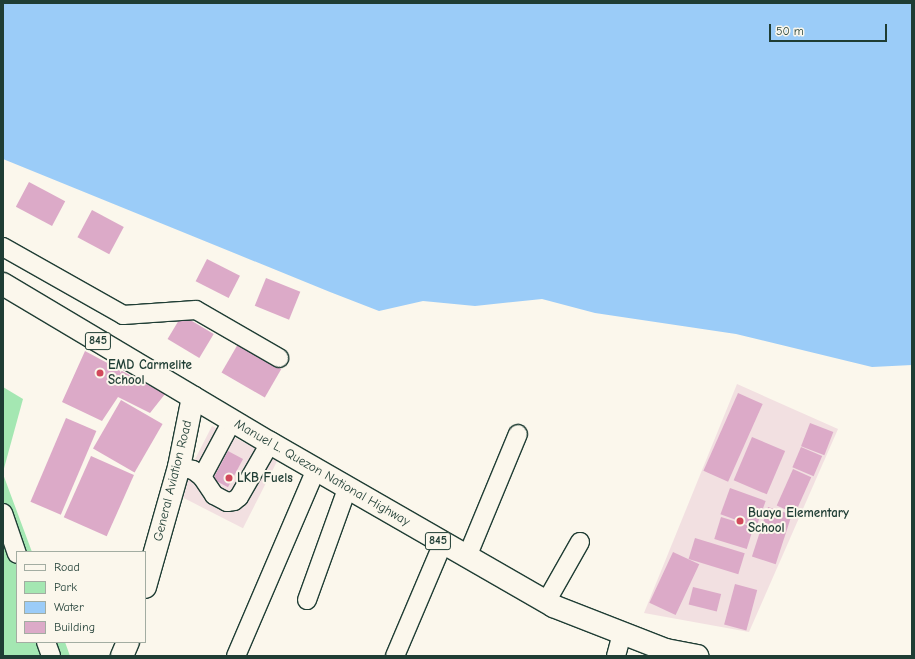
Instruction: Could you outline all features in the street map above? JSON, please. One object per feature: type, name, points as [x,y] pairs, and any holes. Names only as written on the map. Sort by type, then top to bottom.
[{"type":"main road","name":"Manuel L. Quezon National Highway","points":[[3,284],[232,421],[546,602],[666,650],[697,656]]},
{"type":"main road","name":"General Aviation Road","points":[[146,583],[179,466],[193,397]]},
{"type":"main road","points":[[122,656],[128,643]]},
{"type":"street","points":[[3,247],[123,315],[196,310],[279,358]]},
{"type":"street","points":[[202,477],[232,421]]},
{"type":"street","points":[[467,557],[518,434]]},
{"type":"street","points":[[179,466],[193,470],[202,477],[214,495],[227,502],[234,501],[239,497],[270,443]]},
{"type":"street","points":[[236,656],[316,469]]},
{"type":"street","points":[[307,600],[347,488]]},
{"type":"street","points":[[3,512],[16,551]]},
{"type":"street","points":[[546,602],[580,542]]},
{"type":"street","points":[[396,656],[443,543]]},
{"type":"street","points":[[616,656],[622,633]]},
{"type":"street","points":[[46,643],[51,656]]},
{"type":"shaded area","name":"Buaya Elementary School","points":[[737,384],[838,429],[749,632],[644,613]]},
{"type":"shaded area","name":"LKB Fuels","points":[[212,426],[278,460],[243,528],[177,495]]},
{"type":"green space","points":[[3,387],[23,399],[3,472]]},
{"type":"green space","points":[[3,474],[32,551],[16,551],[16,643],[65,643],[70,656],[3,656]]},
{"type":"water","points":[[3,3],[912,3],[912,365],[872,367],[736,334],[595,313],[542,299],[475,306],[423,301],[379,311],[330,292],[3,159]]},
{"type":"building","points":[[29,182],[65,201],[52,226],[16,207]]},
{"type":"building","points":[[92,210],[124,227],[109,254],[77,237]]},
{"type":"building","points":[[207,259],[240,276],[229,298],[196,281]]},
{"type":"building","points":[[266,278],[300,292],[289,320],[255,306]]},
{"type":"building","points":[[182,315],[214,334],[199,358],[168,339]]},
{"type":"building","points":[[238,344],[281,369],[265,398],[222,373]]},
{"type":"building","name":"EMD Carmelite School","points":[[85,351],[165,394],[150,413],[118,397],[102,421],[62,402]]},
{"type":"building","points":[[738,393],[763,404],[728,482],[703,471]]},
{"type":"building","points":[[121,400],[163,424],[135,472],[93,448]]},
{"type":"building","points":[[66,418],[96,431],[61,515],[30,502]]},
{"type":"building","points":[[810,423],[833,432],[824,455],[801,446]]},
{"type":"building","points":[[752,437],[785,451],[767,494],[734,480]]},
{"type":"building","points":[[801,447],[822,456],[814,476],[792,467]]},
{"type":"building","points":[[228,451],[243,459],[228,487],[213,479]]},
{"type":"building","points":[[91,456],[134,475],[107,536],[64,517]]},
{"type":"building","points":[[793,469],[811,477],[795,514],[777,506]]},
{"type":"building","points":[[730,488],[766,501],[756,527],[720,514]]},
{"type":"building","points":[[768,507],[792,515],[776,564],[752,556]]},
{"type":"building","points":[[721,517],[754,527],[747,549],[714,539]]},
{"type":"building","points":[[695,538],[745,553],[738,574],[689,559]]},
{"type":"building","points":[[673,552],[699,564],[676,615],[649,603]]},
{"type":"building","points":[[735,584],[757,590],[746,631],[724,625]]},
{"type":"building","points":[[693,587],[721,594],[717,611],[689,604]]},
{"type":"place","name":"EMD Carmelite School","points":[[100,373]]},
{"type":"place","name":"LKB Fuels","points":[[229,478]]},
{"type":"place","name":"Buaya Elementary School","points":[[740,521]]}]
